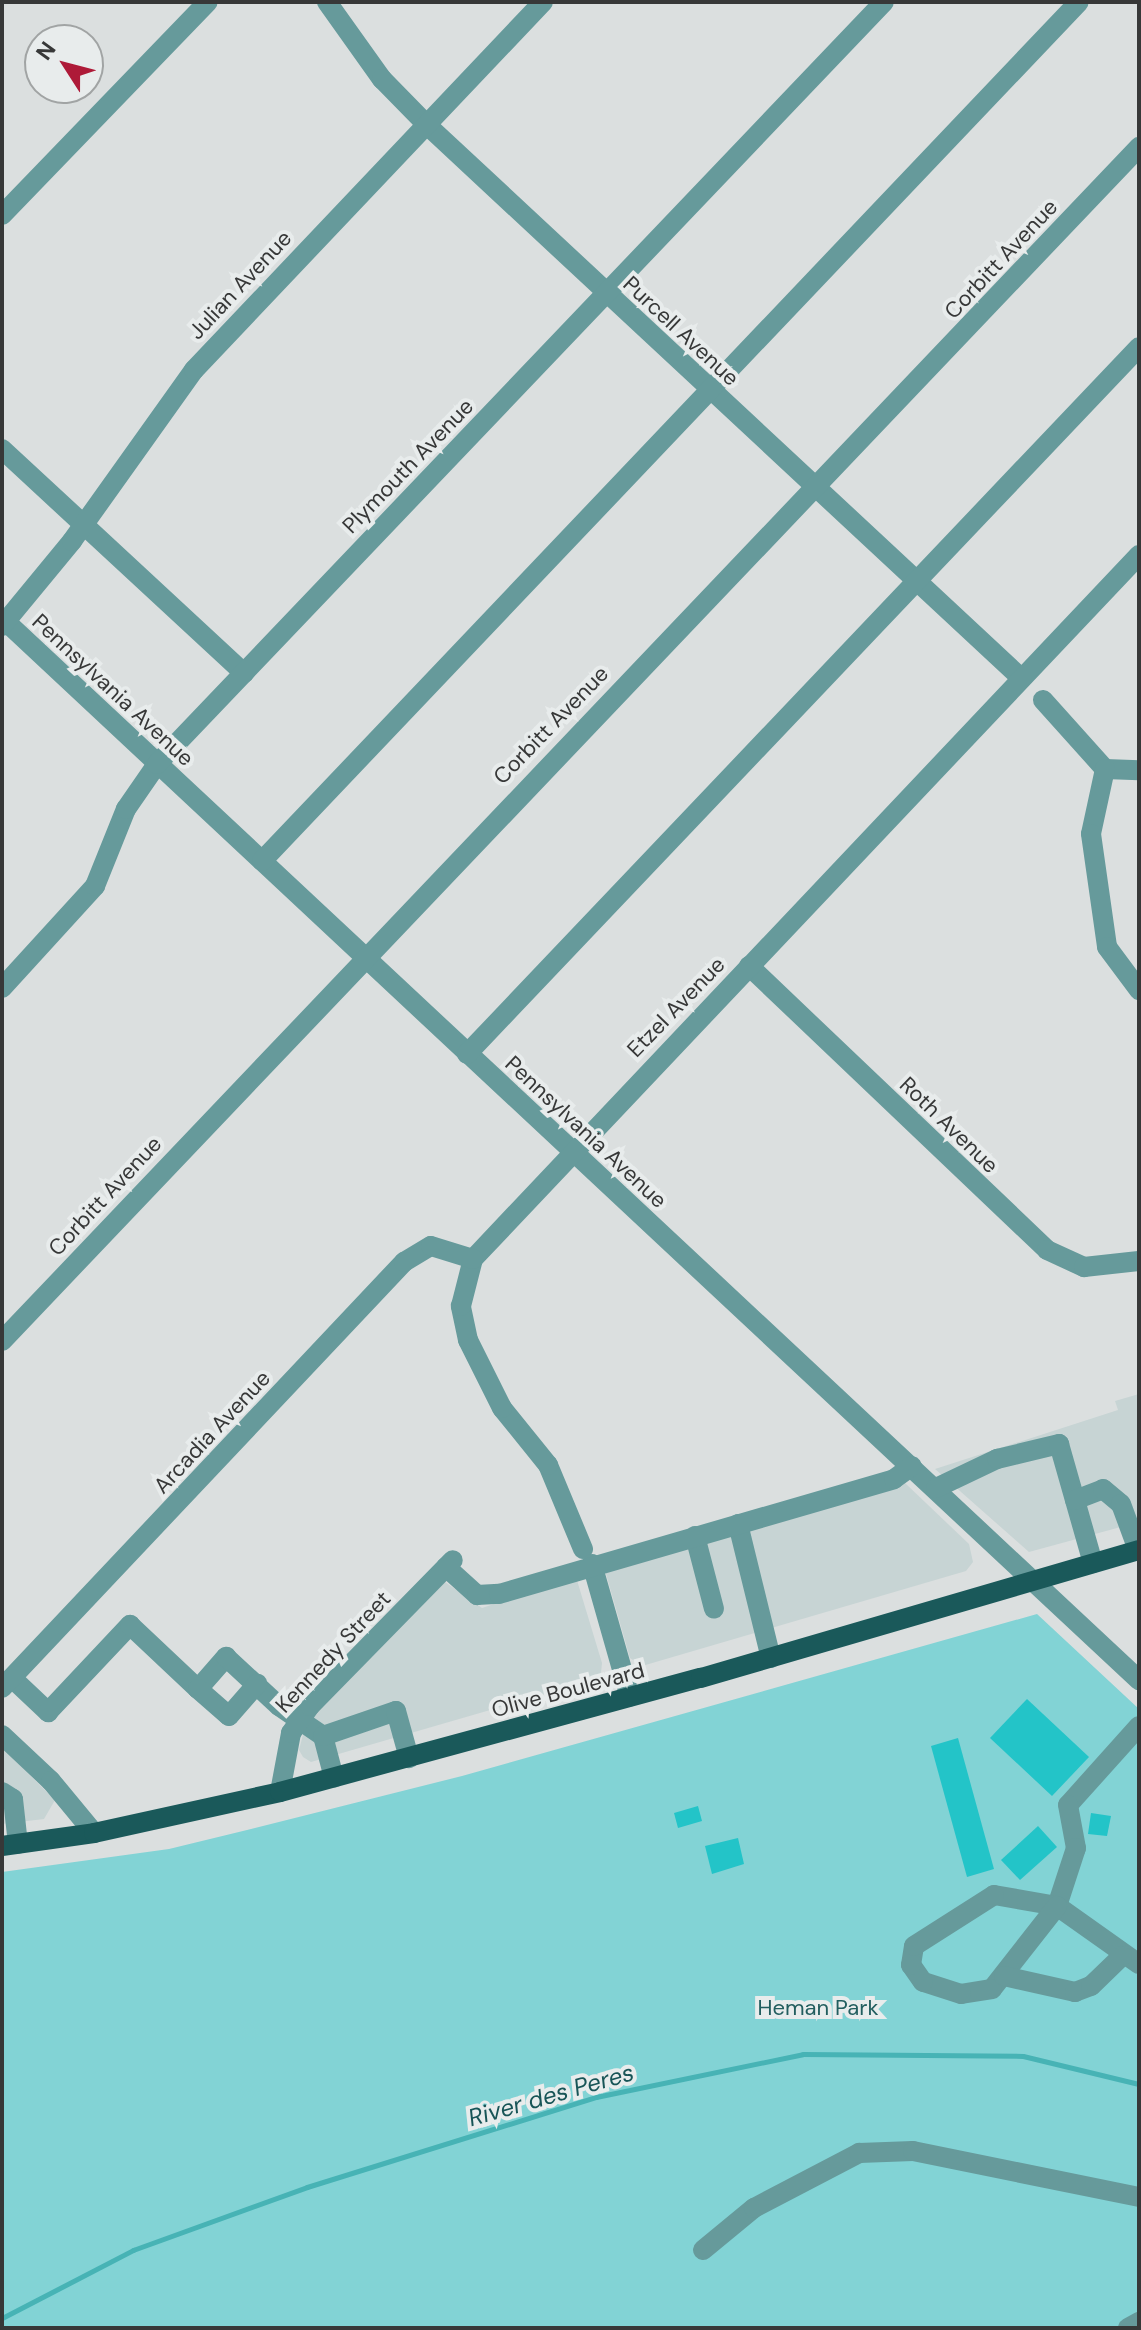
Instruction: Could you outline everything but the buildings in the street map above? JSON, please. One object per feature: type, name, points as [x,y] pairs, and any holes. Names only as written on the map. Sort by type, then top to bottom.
[{"type":"main road","name":"Olive Boulevard","points":[[10,1845],[94,1833],[334,1778],[771,1658],[1138,1550]]},
{"type":"street","points":[[2,215],[208,2]]},
{"type":"street","name":"Purcell Avenue","points":[[327,2],[382,79],[427,125],[1021,678]]},
{"type":"street","name":"Julian Avenue","points":[[3,622],[84,525],[194,370],[543,2]]},
{"type":"street","name":"Plymouth Avenue","points":[[2,988],[95,886],[126,809],[157,764],[884,2]]},
{"type":"street","points":[[262,861],[1079,2]]},
{"type":"street","name":"Corbitt Avenue","points":[[2,1341],[363,957],[1139,147]]},
{"type":"street","points":[[467,1054],[1139,347]]},
{"type":"street","points":[[2,449],[244,673]]},
{"type":"street","name":"Etzel Avenue","points":[[630,1697],[587,1556],[548,1465],[502,1408],[468,1340],[461,1306],[473,1259],[1139,555]]},
{"type":"street","name":"Pennsylvania Avenue","points":[[3,622],[1139,1680]]},
{"type":"street","points":[[1043,700],[1105,769],[1139,770]]},
{"type":"street","points":[[1105,769],[1091,834],[1107,947],[1139,990]]},
{"type":"street","name":"Roth Avenue","points":[[749,966],[1047,1250],[1084,1267],[1139,1261]]},
{"type":"street","name":"Arcadia Avenue","points":[[7,1683],[404,1262],[431,1246],[473,1259]]},
{"type":"street","points":[[936,1488],[997,1459],[1059,1444],[1093,1563]]},
{"type":"street","points":[[587,1556],[695,1536],[894,1479],[912,1466]]},
{"type":"street","points":[[1075,1500],[1103,1489],[1121,1504],[1138,1550]]},
{"type":"street","points":[[738,1524],[771,1658]]},
{"type":"street","points":[[695,1536],[714,1609]]},
{"type":"street","name":"Kennedy Street","points":[[280,1792],[291,1733],[300,1720],[450,1563],[477,1595],[499,1594],[587,1556]]},
{"type":"street","points":[[7,1683],[48,1712],[130,1625],[229,1716],[257,1684]]},
{"type":"street","points":[[198,1689],[226,1657],[323,1736],[334,1778]]},
{"type":"street","points":[[323,1736],[396,1711],[409,1758]]},
{"type":"street","points":[[1004,1976],[1075,1992],[1091,1986],[1130,1960],[1057,1906],[994,1895],[914,1946],[911,1965],[923,1982],[961,1994],[992,1989],[1057,1906],[1076,1848],[1068,1805],[1139,1726]]},
{"type":"street","points":[[2,1735],[51,1781],[94,1833]]},
{"type":"street","points":[[2,1792],[13,1799],[10,1845]]},
{"type":"street","points":[[703,2250],[754,2208],[859,2153],[913,2151],[1139,2197]]},
{"type":"street","points":[[1128,2328],[1139,2322]]},
{"type":"shaded area","points":[[1139,1394],[1139,1522],[1029,1552],[935,1469],[1118,1410],[1115,1401]]},
{"type":"shaded area","points":[[905,1483],[969,1544],[973,1562],[966,1571],[642,1666],[630,1658],[604,1567]]},
{"type":"shaded area","points":[[576,1577],[602,1663],[601,1673],[593,1680],[311,1762],[303,1757],[299,1750],[306,1723],[445,1582],[482,1608]]},
{"type":"shaded area","points":[[2,1748],[55,1800],[44,1819],[2,1824]]},
{"type":"green space","name":"Heman Park","points":[[1037,1614],[1139,1709],[1139,2328],[2,2328],[2,1872],[169,1849],[247,1830],[462,1776]]},
{"type":"waterway","name":"River des Peres","points":[[2,2318],[133,2250],[307,2187],[596,2097],[803,2054],[1023,2056],[1139,2084]]}]
